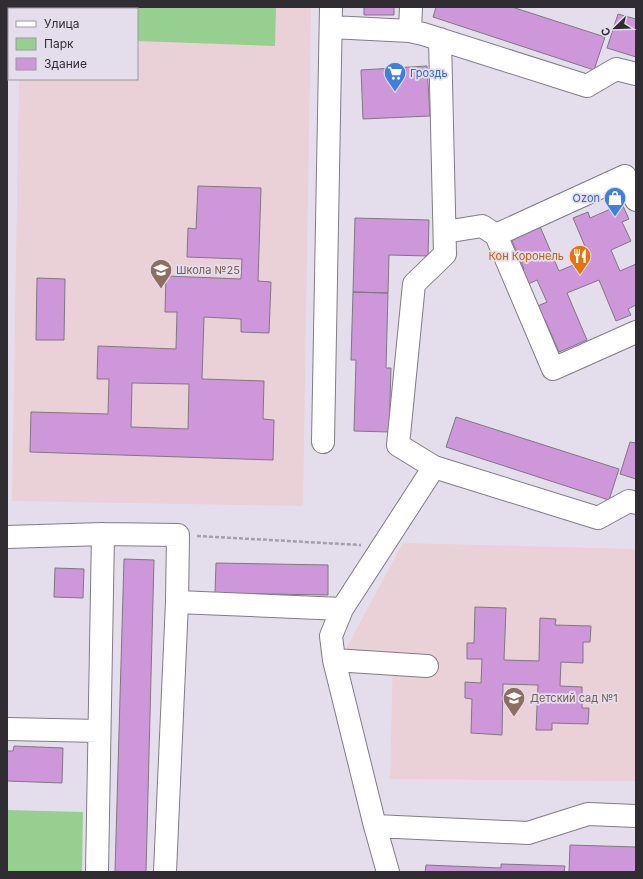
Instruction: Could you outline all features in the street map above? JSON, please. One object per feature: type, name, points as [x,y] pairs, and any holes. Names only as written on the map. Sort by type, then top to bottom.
[{"type":"lane","points":[[410,31],[411,7]]},
{"type":"lane","points":[[323,442],[331,17],[410,31],[440,39],[587,86],[616,69],[636,74]]},
{"type":"lane","points":[[440,39],[445,254],[414,284],[398,445],[434,467],[598,518],[629,501],[636,503]]},
{"type":"lane","points":[[496,235],[625,176],[636,200]]},
{"type":"lane","points":[[445,232],[482,226],[496,235],[553,369],[636,332]]},
{"type":"lane","points":[[388,872],[375,826],[334,660],[331,636],[342,609],[434,467]]},
{"type":"lane","points":[[97,872],[103,534]]},
{"type":"lane","points":[[7,537],[103,534],[178,535],[177,602],[165,872]]},
{"type":"lane","points":[[177,602],[342,609]]},
{"type":"lane","points":[[334,660],[427,666]]},
{"type":"lane","points":[[7,729],[99,731]]},
{"type":"lane","points":[[375,826],[528,833],[588,814],[636,816]]},
{"type":"path","points":[[178,535],[383,546]]},
{"type":"shaded area","name":"Школа №25","points":[[311,7],[303,506],[12,501],[19,80],[138,80],[138,8],[20,8]]},
{"type":"shaded area","name":"Детский сад №1","points":[[403,543],[636,549],[636,781],[390,779],[393,656],[343,654]]},
{"type":"green space","points":[[276,7],[275,46],[138,41],[138,8],[32,8]]},
{"type":"green space","points":[[7,810],[83,812],[82,872],[7,872]]},
{"type":"building","points":[[364,7],[394,7],[394,15],[364,15]]},
{"type":"building","points":[[436,7],[512,7],[605,37],[594,70],[433,17]]},
{"type":"building","points":[[618,14],[636,19],[636,57],[607,48]]},
{"type":"building","name":"Гроздь","points":[[427,66],[430,116],[363,119],[361,70]]},
{"type":"building","points":[[198,186],[261,188],[258,281],[271,282],[269,333],[241,332],[241,319],[204,317],[202,379],[264,381],[263,419],[274,420],[273,460],[30,452],[31,412],[108,414],[109,379],[97,379],[98,346],[176,349],[177,312],[165,312],[166,276],[241,279],[242,259],[187,257],[188,228],[196,229]],"holes":[[[132,383],[189,384],[188,429],[131,427]]]},
{"type":"building","points":[[622,204],[629,219],[622,222],[631,241],[611,250],[620,271],[636,264],[636,305],[628,309],[631,315],[616,321],[599,280],[567,293],[587,340],[559,352],[545,320],[539,322],[533,308],[547,302],[537,280],[524,286],[518,271],[524,269],[510,236],[539,224],[559,271],[590,258],[573,218],[588,212],[590,218]]},
{"type":"building","points":[[355,218],[429,220],[428,256],[389,255],[388,293],[353,292]]},
{"type":"building","points":[[37,278],[65,279],[64,340],[36,340]]},
{"type":"building","points":[[353,292],[388,293],[386,368],[391,368],[389,432],[354,431],[356,360],[351,360]]},
{"type":"building","points":[[456,417],[619,469],[609,500],[446,447]]},
{"type":"building","points":[[630,442],[636,443],[636,479],[620,474]]},
{"type":"building","points":[[124,559],[154,560],[146,872],[115,872]]},
{"type":"building","points":[[216,563],[328,565],[328,595],[215,593]]},
{"type":"building","points":[[55,568],[84,569],[83,598],[54,597]]},
{"type":"building","points":[[475,607],[506,608],[504,660],[539,661],[540,618],[556,619],[555,625],[591,626],[590,642],[583,642],[583,663],[561,662],[560,686],[582,687],[582,708],[589,708],[588,724],[552,723],[552,730],[536,730],[538,685],[503,684],[502,735],[471,733],[472,699],[465,698],[465,682],[481,683],[482,659],[467,659],[467,643],[474,643]]},
{"type":"building","points":[[14,746],[63,748],[62,783],[7,781],[7,751],[13,751]]},
{"type":"building","points":[[570,845],[636,847],[636,872],[569,872]]},
{"type":"building","points":[[501,864],[565,866],[564,872],[425,872],[426,865],[501,868]]},
{"type":"place","name":"Гроздь","points":[[395,92]]},
{"type":"place","name":"Ozon","points":[[615,218]]},
{"type":"place","name":"Кон Коронель","points":[[580,276]]},
{"type":"place","name":"Школа №25","points":[[161,290]]},
{"type":"place","name":"Детский сад №1","points":[[514,718]]}]
